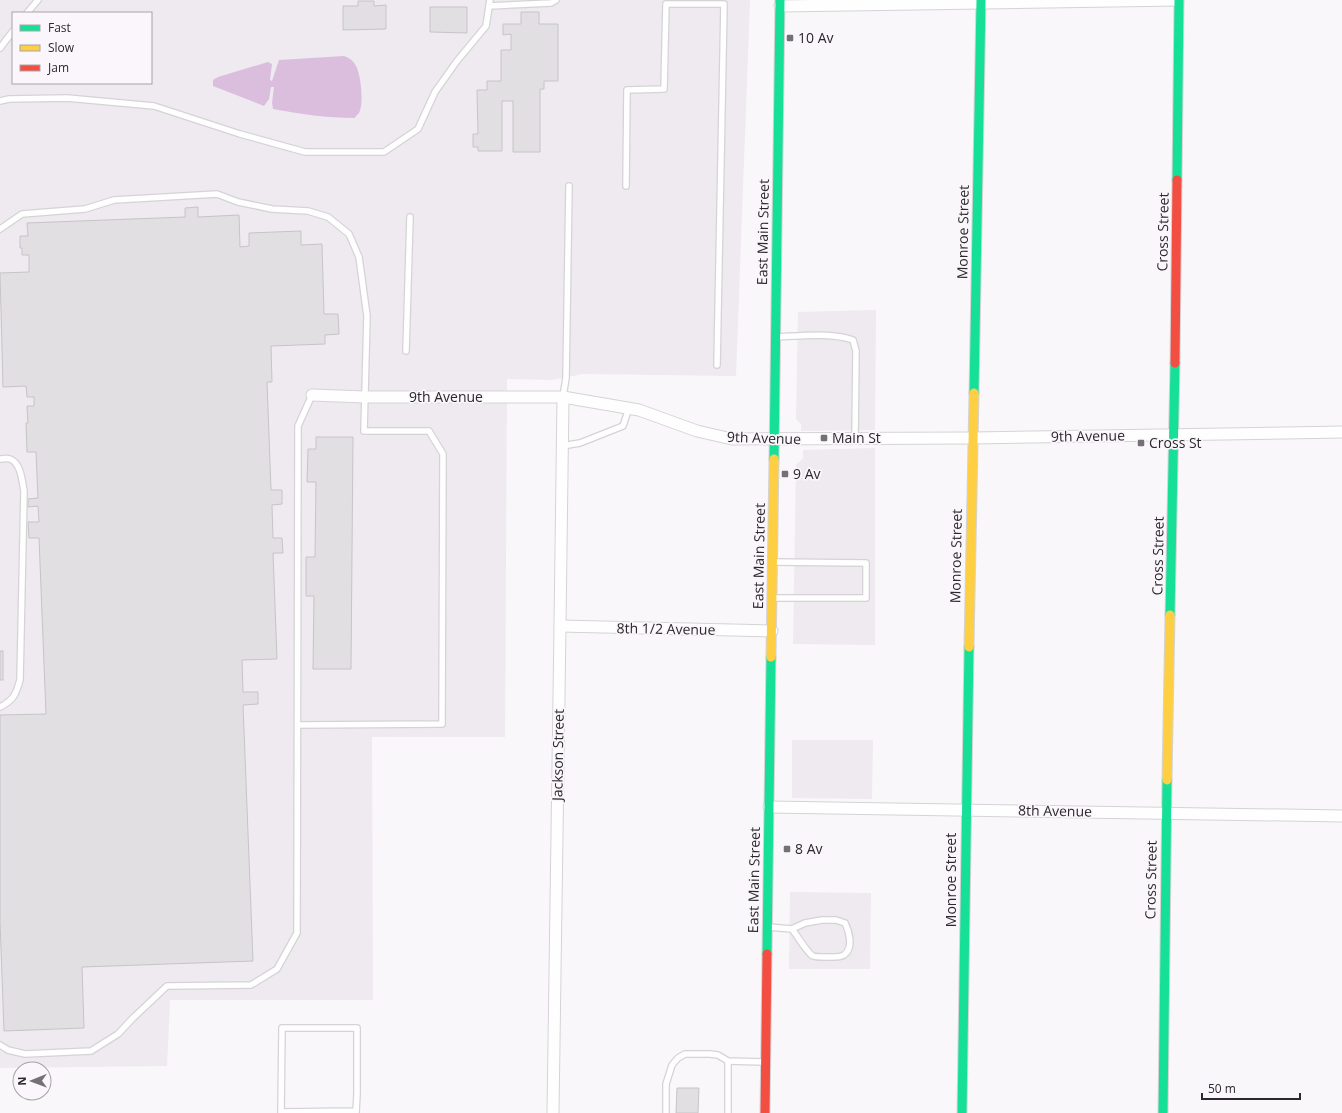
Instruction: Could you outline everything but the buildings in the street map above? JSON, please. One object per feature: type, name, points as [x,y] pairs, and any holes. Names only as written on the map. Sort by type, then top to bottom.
[{"type":"street","points":[[780,3],[1179,0]]},
{"type":"street","name":"Cross Street","points":[[1163,1113],[1166,813],[1174,435],[1179,0]]},
{"type":"street","name":"Monroe Street","points":[[962,1113],[972,438],[981,2]]},
{"type":"street","name":"East Main Street","points":[[765,1113],[780,3]]},
{"type":"street","name":"9th Avenue","points":[[312,395],[365,397],[562,397],[639,410],[697,431],[732,440],[1342,432]]},
{"type":"street","name":"Jackson Street","points":[[553,1113],[562,397]]},
{"type":"street","name":"8th 1/2 Avenue","points":[[560,626],[772,631]]},
{"type":"street","name":"8th Avenue","points":[[769,807],[1342,816]]},
{"type":"lane","points":[[28,12],[38,0]]},
{"type":"lane","points":[[0,101],[9,99],[67,98],[154,106],[240,134],[305,152],[384,152],[418,129],[435,92],[457,61],[486,26],[490,3],[551,3],[556,0]]},
{"type":"lane","points":[[626,186],[627,90],[664,88],[666,4],[724,4],[717,365]]},
{"type":"lane","points":[[0,48],[12,32]]},
{"type":"lane","points":[[562,397],[566,378],[569,186]]},
{"type":"lane","points":[[0,229],[22,214],[85,209],[114,200],[217,194],[238,202],[272,209],[308,211],[328,217],[349,234],[359,257],[367,316],[364,431],[429,431],[443,454],[442,724],[298,726]]},
{"type":"lane","points":[[406,351],[410,217]]},
{"type":"lane","points":[[775,337],[845,337],[853,340],[856,351],[855,439]]},
{"type":"lane","points":[[0,1045],[8,1050],[25,1054],[91,1051],[118,1034],[167,986],[251,985],[277,969],[297,933],[298,426],[312,395]]},
{"type":"lane","points":[[562,446],[580,443],[623,426],[629,408]]},
{"type":"lane","points":[[0,458],[10,459],[15,462],[19,470],[24,490],[20,680],[17,692],[12,699],[0,707]]},
{"type":"lane","points":[[772,562],[866,563],[866,598],[772,598]]},
{"type":"lane","points":[[768,927],[792,929],[805,923],[822,920],[836,920],[845,923],[850,933],[849,949],[844,955],[835,957],[813,956],[806,951],[800,938],[792,929]]},
{"type":"lane","points":[[282,1028],[358,1028],[356,1112],[281,1112],[282,1028]]},
{"type":"lane","points":[[666,1113],[666,1084],[672,1065],[678,1058],[685,1054],[718,1055],[728,1061],[766,1062]]},
{"type":"lane","points":[[728,1061],[728,1113]]},
{"type":"shaded area","points":[[0,0],[750,0],[736,376],[583,374],[552,380],[507,379],[505,737],[372,737],[373,1000],[170,1000],[167,1066],[52,1067],[52,1061],[12,1061],[12,1068],[0,1068]]},
{"type":"shaded area","points":[[344,56],[355,64],[358,70],[362,97],[361,109],[355,118],[293,113],[273,109],[272,103],[274,87],[271,87],[269,99],[264,106],[213,86],[213,80],[218,77],[268,62],[272,64],[270,80],[272,81],[279,60]]},
{"type":"shaded area","points":[[876,310],[875,430],[801,431],[801,424],[796,419],[798,312]]},
{"type":"shaded area","points":[[875,448],[875,645],[793,644],[796,465],[803,458],[803,450]]},
{"type":"shaded area","points":[[792,740],[873,740],[872,799],[792,798]]},
{"type":"shaded area","points":[[790,892],[871,893],[870,969],[789,969]]},
{"type":"traffic: fast","points":[[774,459],[780,0]]},
{"type":"traffic: fast","points":[[974,393],[981,0]]},
{"type":"traffic: fast","points":[[1177,180],[1179,0]]},
{"type":"traffic: fast","points":[[1170,615],[1175,363]]},
{"type":"traffic: fast","points":[[962,1113],[969,647]]},
{"type":"traffic: fast","points":[[767,954],[771,657]]},
{"type":"traffic: fast","points":[[1163,1113],[1167,780]]},
{"type":"traffic: slow","points":[[969,647],[974,393]]},
{"type":"traffic: slow","points":[[771,657],[774,459]]},
{"type":"traffic: slow","points":[[1167,780],[1170,615]]},
{"type":"traffic: jam","points":[[1175,363],[1177,180]]},
{"type":"traffic: jam","points":[[765,1113],[767,954]]},
{"type":"place","name":"10 Av","points":[[790,38]]},
{"type":"place","name":"Main St","points":[[824,438]]},
{"type":"place","name":"Cross St","points":[[1141,443]]},
{"type":"place","name":"9 Av","points":[[785,474]]},
{"type":"place","name":"8 Av","points":[[787,849]]}]
